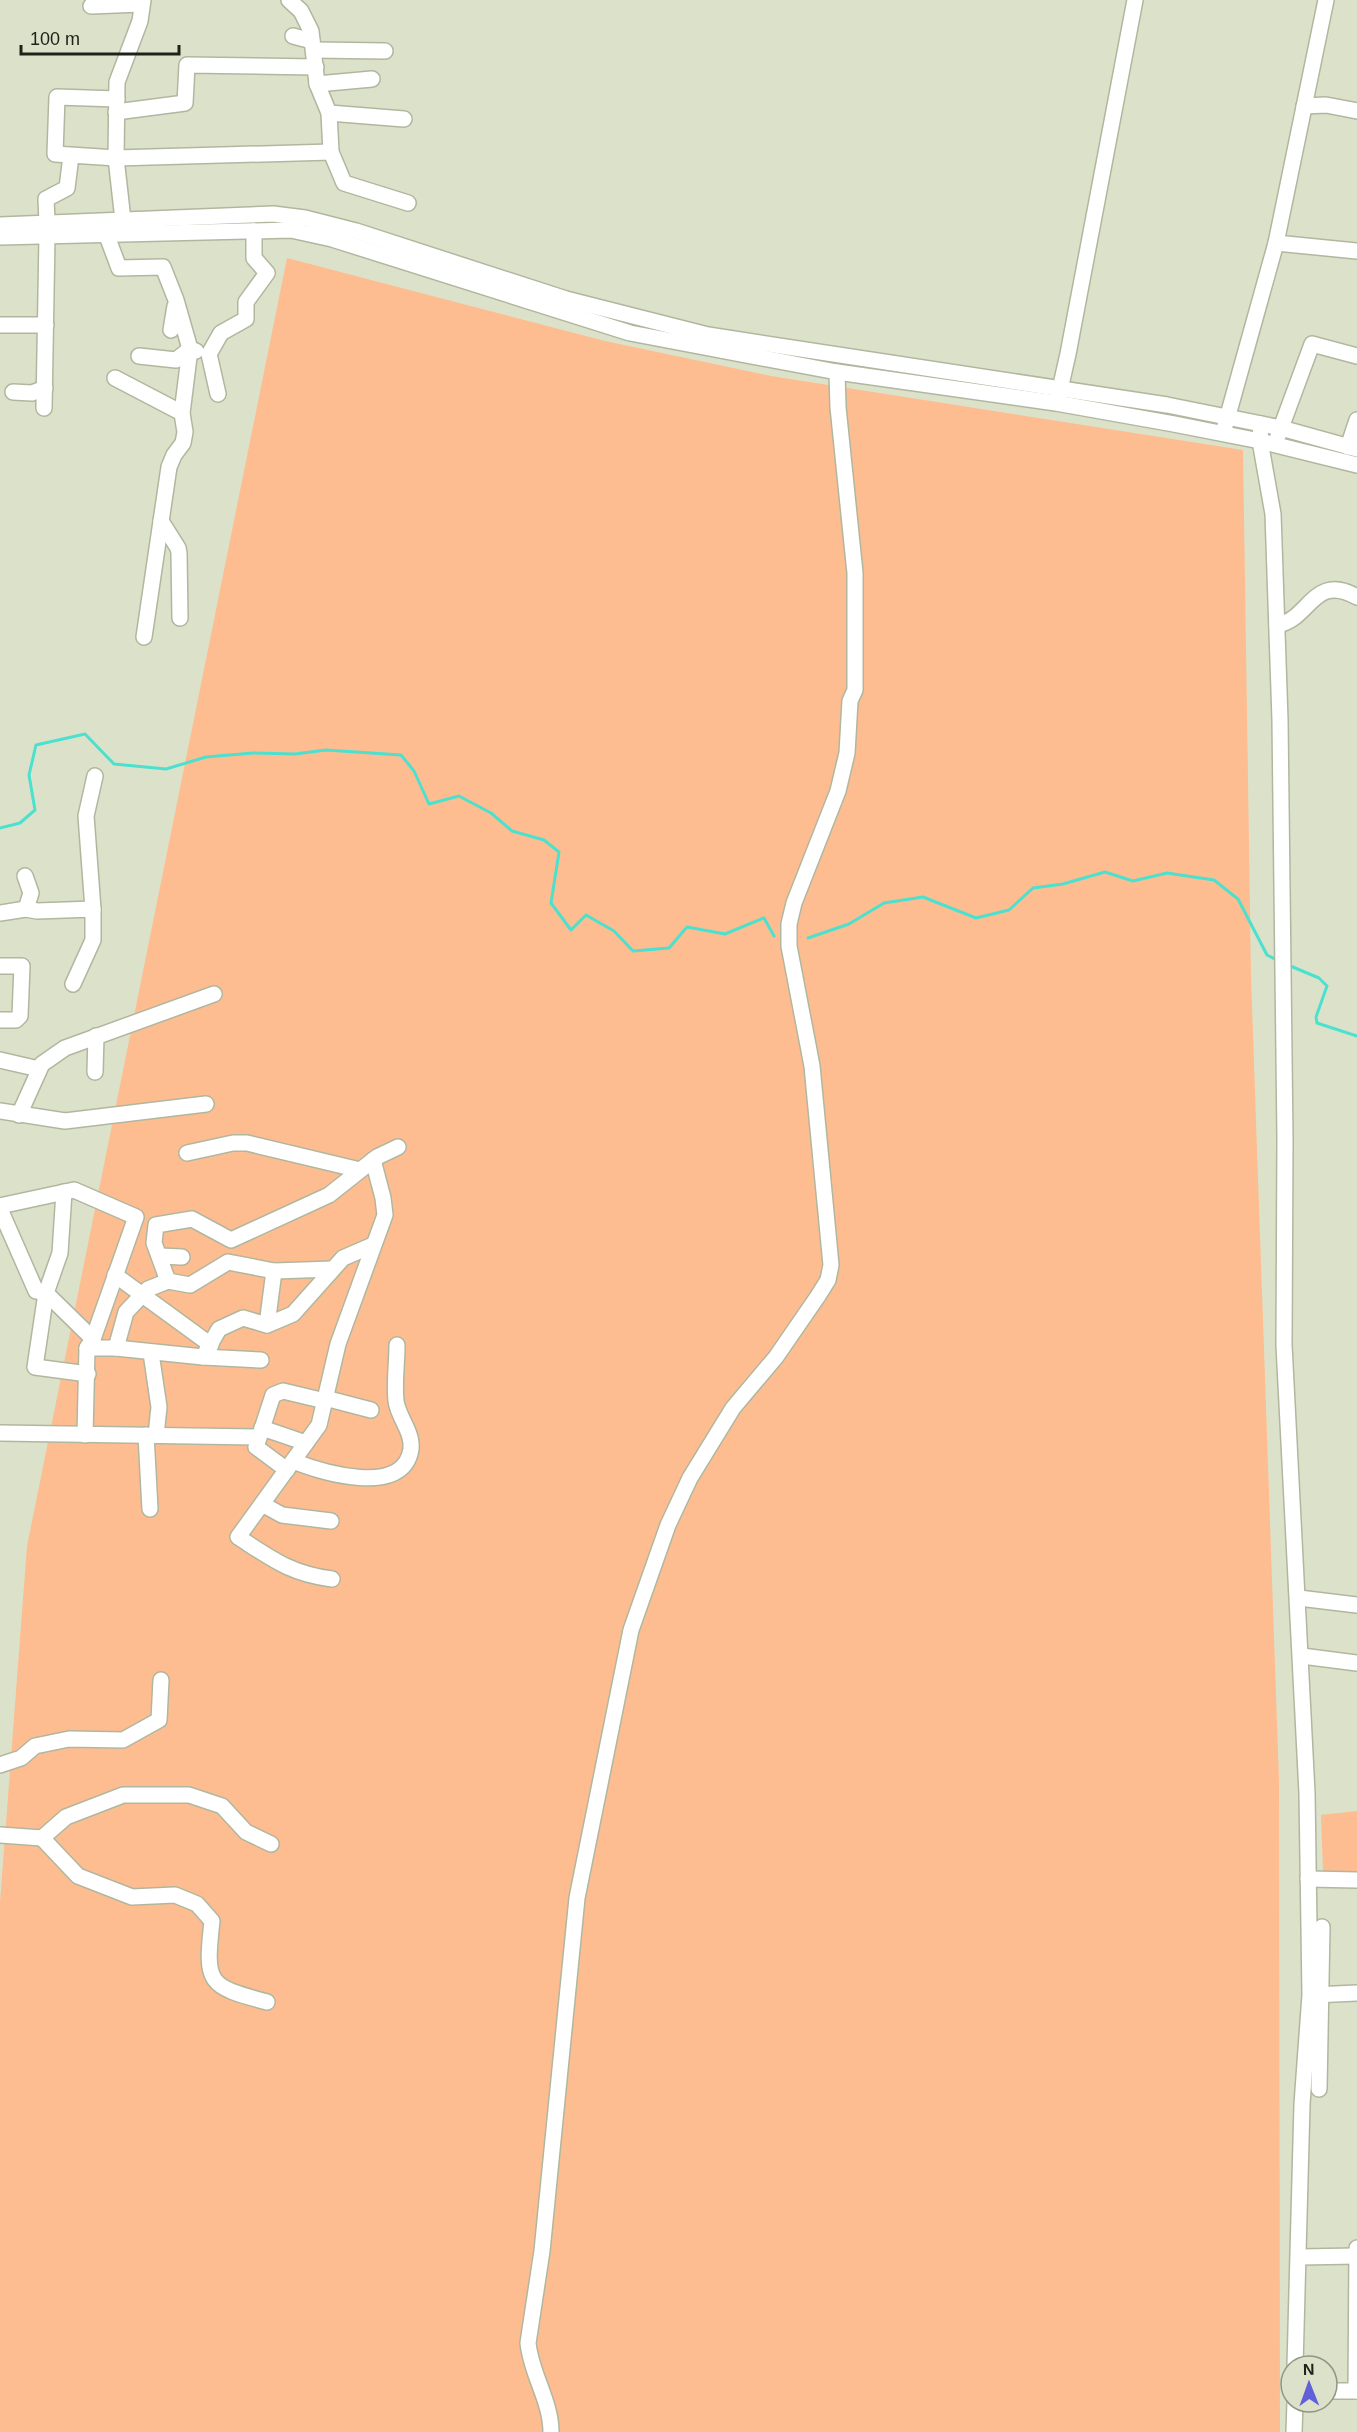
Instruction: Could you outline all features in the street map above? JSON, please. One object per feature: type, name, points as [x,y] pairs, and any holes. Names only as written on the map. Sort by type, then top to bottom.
[{"type":"street","points":[[289,0],[301,11],[311,31],[317,84],[329,113],[331,152],[344,183],[408,203]]},
{"type":"street","points":[[1058,396],[1135,0]]},
{"type":"street","points":[[1223,434],[1276,243],[1326,0]]},
{"type":"street","points":[[91,6],[142,2],[140,21],[117,82],[116,158],[123,227]]},
{"type":"street","points":[[293,36],[313,46],[385,51]]},
{"type":"street","points":[[316,67],[187,65],[185,103],[117,106],[57,97],[55,154],[116,158],[331,152]]},
{"type":"street","points":[[317,84],[372,79]]},
{"type":"street","points":[[1304,106],[1326,105],[1357,111]]},
{"type":"street","points":[[329,113],[404,119]]},
{"type":"street","points":[[44,408],[46,199],[67,188],[71,156]]},
{"type":"street","points":[[0,225],[107,236],[123,227],[273,214],[305,218],[356,231],[566,299],[708,335],[1058,396],[1267,442],[1357,465]]},
{"type":"street","points":[[0,237],[47,229],[123,227],[291,230],[332,239],[630,333],[837,372],[1058,396],[1167,405],[1281,428],[1353,448],[1357,420]]},
{"type":"street","points":[[218,394],[209,354],[221,333],[246,319],[246,302],[267,273],[254,258],[254,231]]},
{"type":"street","points":[[107,236],[119,268],[163,267],[176,300],[190,350],[182,413],[185,432],[183,443],[169,467],[144,637]]},
{"type":"street","points":[[1276,243],[1357,251]]},
{"type":"street","points":[[171,330],[176,300]]},
{"type":"street","points":[[0,325],[46,325]]},
{"type":"street","points":[[1267,442],[1281,428],[1312,344],[1357,356]]},
{"type":"street","points":[[139,356],[176,360],[190,350],[209,354]]},
{"type":"street","points":[[551,2432],[551,2421],[543,2390],[530,2358],[528,2343],[542,2251],[577,1898],[631,1630],[668,1525],[690,1478],[733,1408],[776,1357],[828,1280],[831,1254],[823,1195],[812,1066],[789,946],[789,924],[794,903],[838,791],[847,753],[850,701],[855,690],[855,573],[838,407],[837,372]]},
{"type":"street","points":[[115,378],[182,413]]},
{"type":"street","points":[[13,392],[32,393],[45,388]]},
{"type":"street","points":[[1261,424],[1267,442],[1273,514],[1280,720],[1284,1335],[1302,1656],[1308,1879],[1320,2090]]},
{"type":"street","points":[[161,521],[178,548],[180,618]]},
{"type":"street","points":[[1277,625],[1289,622],[1323,591],[1333,589],[1357,597]]},
{"type":"street","points":[[72,984],[93,940],[86,816],[95,776]]},
{"type":"street","points":[[25,876],[31,894],[26,909]]},
{"type":"street","points":[[0,913],[26,909],[37,912],[93,909]]},
{"type":"street","points":[[0,966],[22,966],[20,1016],[16,1020],[0,1020]]},
{"type":"street","points":[[19,1115],[39,1069],[47,1059],[65,1048],[214,994]]},
{"type":"street","points":[[95,1072],[96,1036]]},
{"type":"street","points":[[0,1059],[39,1069]]},
{"type":"street","points":[[0,1111],[65,1121],[206,1104]]},
{"type":"street","points":[[187,1153],[233,1143],[247,1143],[360,1170]]},
{"type":"street","points":[[261,1360],[207,1351],[151,1353],[90,1343],[46,1293],[36,1291],[0,1208],[74,1190],[156,1225],[192,1219],[231,1240],[329,1195],[373,1160],[398,1147]]},
{"type":"street","points":[[332,1579],[292,1571],[238,1537],[319,1425],[338,1344],[385,1215],[373,1160]]},
{"type":"street","points":[[64,1192],[60,1253],[46,1293],[35,1368],[88,1374]]},
{"type":"street","points":[[85,1435],[90,1343],[136,1216]]},
{"type":"street","points":[[156,1225],[154,1243],[168,1281]]},
{"type":"street","points":[[207,1351],[219,1329],[243,1318],[267,1326],[292,1314],[346,1256],[373,1245]]},
{"type":"street","points":[[160,1256],[182,1257]]},
{"type":"street","points":[[116,1348],[126,1312],[148,1289],[168,1281],[190,1284],[228,1262],[274,1271],[333,1269]]},
{"type":"street","points":[[267,1326],[274,1271]]},
{"type":"street","points":[[115,1275],[207,1351]]},
{"type":"street","points":[[371,1410],[283,1391],[275,1392],[260,1432],[258,1449],[290,1466],[329,1474],[362,1477],[388,1474],[403,1466],[411,1449],[409,1434],[396,1400],[397,1345]]},
{"type":"street","points":[[150,1509],[151,1435],[159,1407],[151,1353]]},
{"type":"street","points":[[0,1433],[151,1435],[260,1432],[306,1443]]},
{"type":"street","points":[[262,1504],[288,1517],[331,1521]]},
{"type":"street","points":[[1299,1598],[1357,1605]]},
{"type":"street","points":[[1302,1656],[1357,1663]]},
{"type":"street","points":[[0,1765],[21,1758],[35,1746],[69,1739],[123,1740],[159,1720],[161,1680]]},
{"type":"street","points":[[42,1838],[66,1817],[123,1795],[189,1795],[222,1806],[246,1832],[271,1844]]},
{"type":"street","points":[[0,1835],[42,1838],[78,1876],[132,1897],[175,1895],[197,1904],[212,1922],[208,1967],[212,1976],[221,1986],[232,1992],[267,2002]]},
{"type":"street","points":[[1308,1879],[1357,1880]]},
{"type":"street","points":[[1296,2354],[1302,2111],[1322,1927]]},
{"type":"street","points":[[1316,1995],[1357,1994]]},
{"type":"street","points":[[1339,2391],[1357,2391],[1357,2248]]},
{"type":"street","points":[[1299,2257],[1357,2256]]},
{"type":"street","points":[[1294,2432],[1295,2414]]},
{"type":"shaded area","points":[[287,258],[605,341],[771,376],[1243,450],[1251,976],[1279,1780],[1280,2432],[0,2432],[0,1902],[27,1546]]},
{"type":"shaded area","points":[[1357,1811],[1357,1874],[1323,1872],[1321,1815]]},
{"type":"waterway","points":[[0,828],[20,823],[35,810],[29,775],[36,745],[85,734],[114,764],[166,769],[206,757],[253,753],[295,754],[326,750],[401,755],[414,771],[429,804],[459,796],[491,813],[512,831],[544,840],[559,852],[551,903],[571,930],[586,915],[614,931],[633,951],[669,948],[687,927],[725,934],[764,918],[774,936]]},
{"type":"waterway","points":[[808,938],[849,924],[884,903],[923,897],[976,918],[1009,910],[1033,888],[1063,884],[1105,872],[1133,881],[1167,873],[1214,880],[1238,899],[1267,955],[1277,960]]},
{"type":"waterway","points":[[1288,965],[1319,978],[1327,986],[1316,1017],[1317,1023],[1357,1036]]}]
